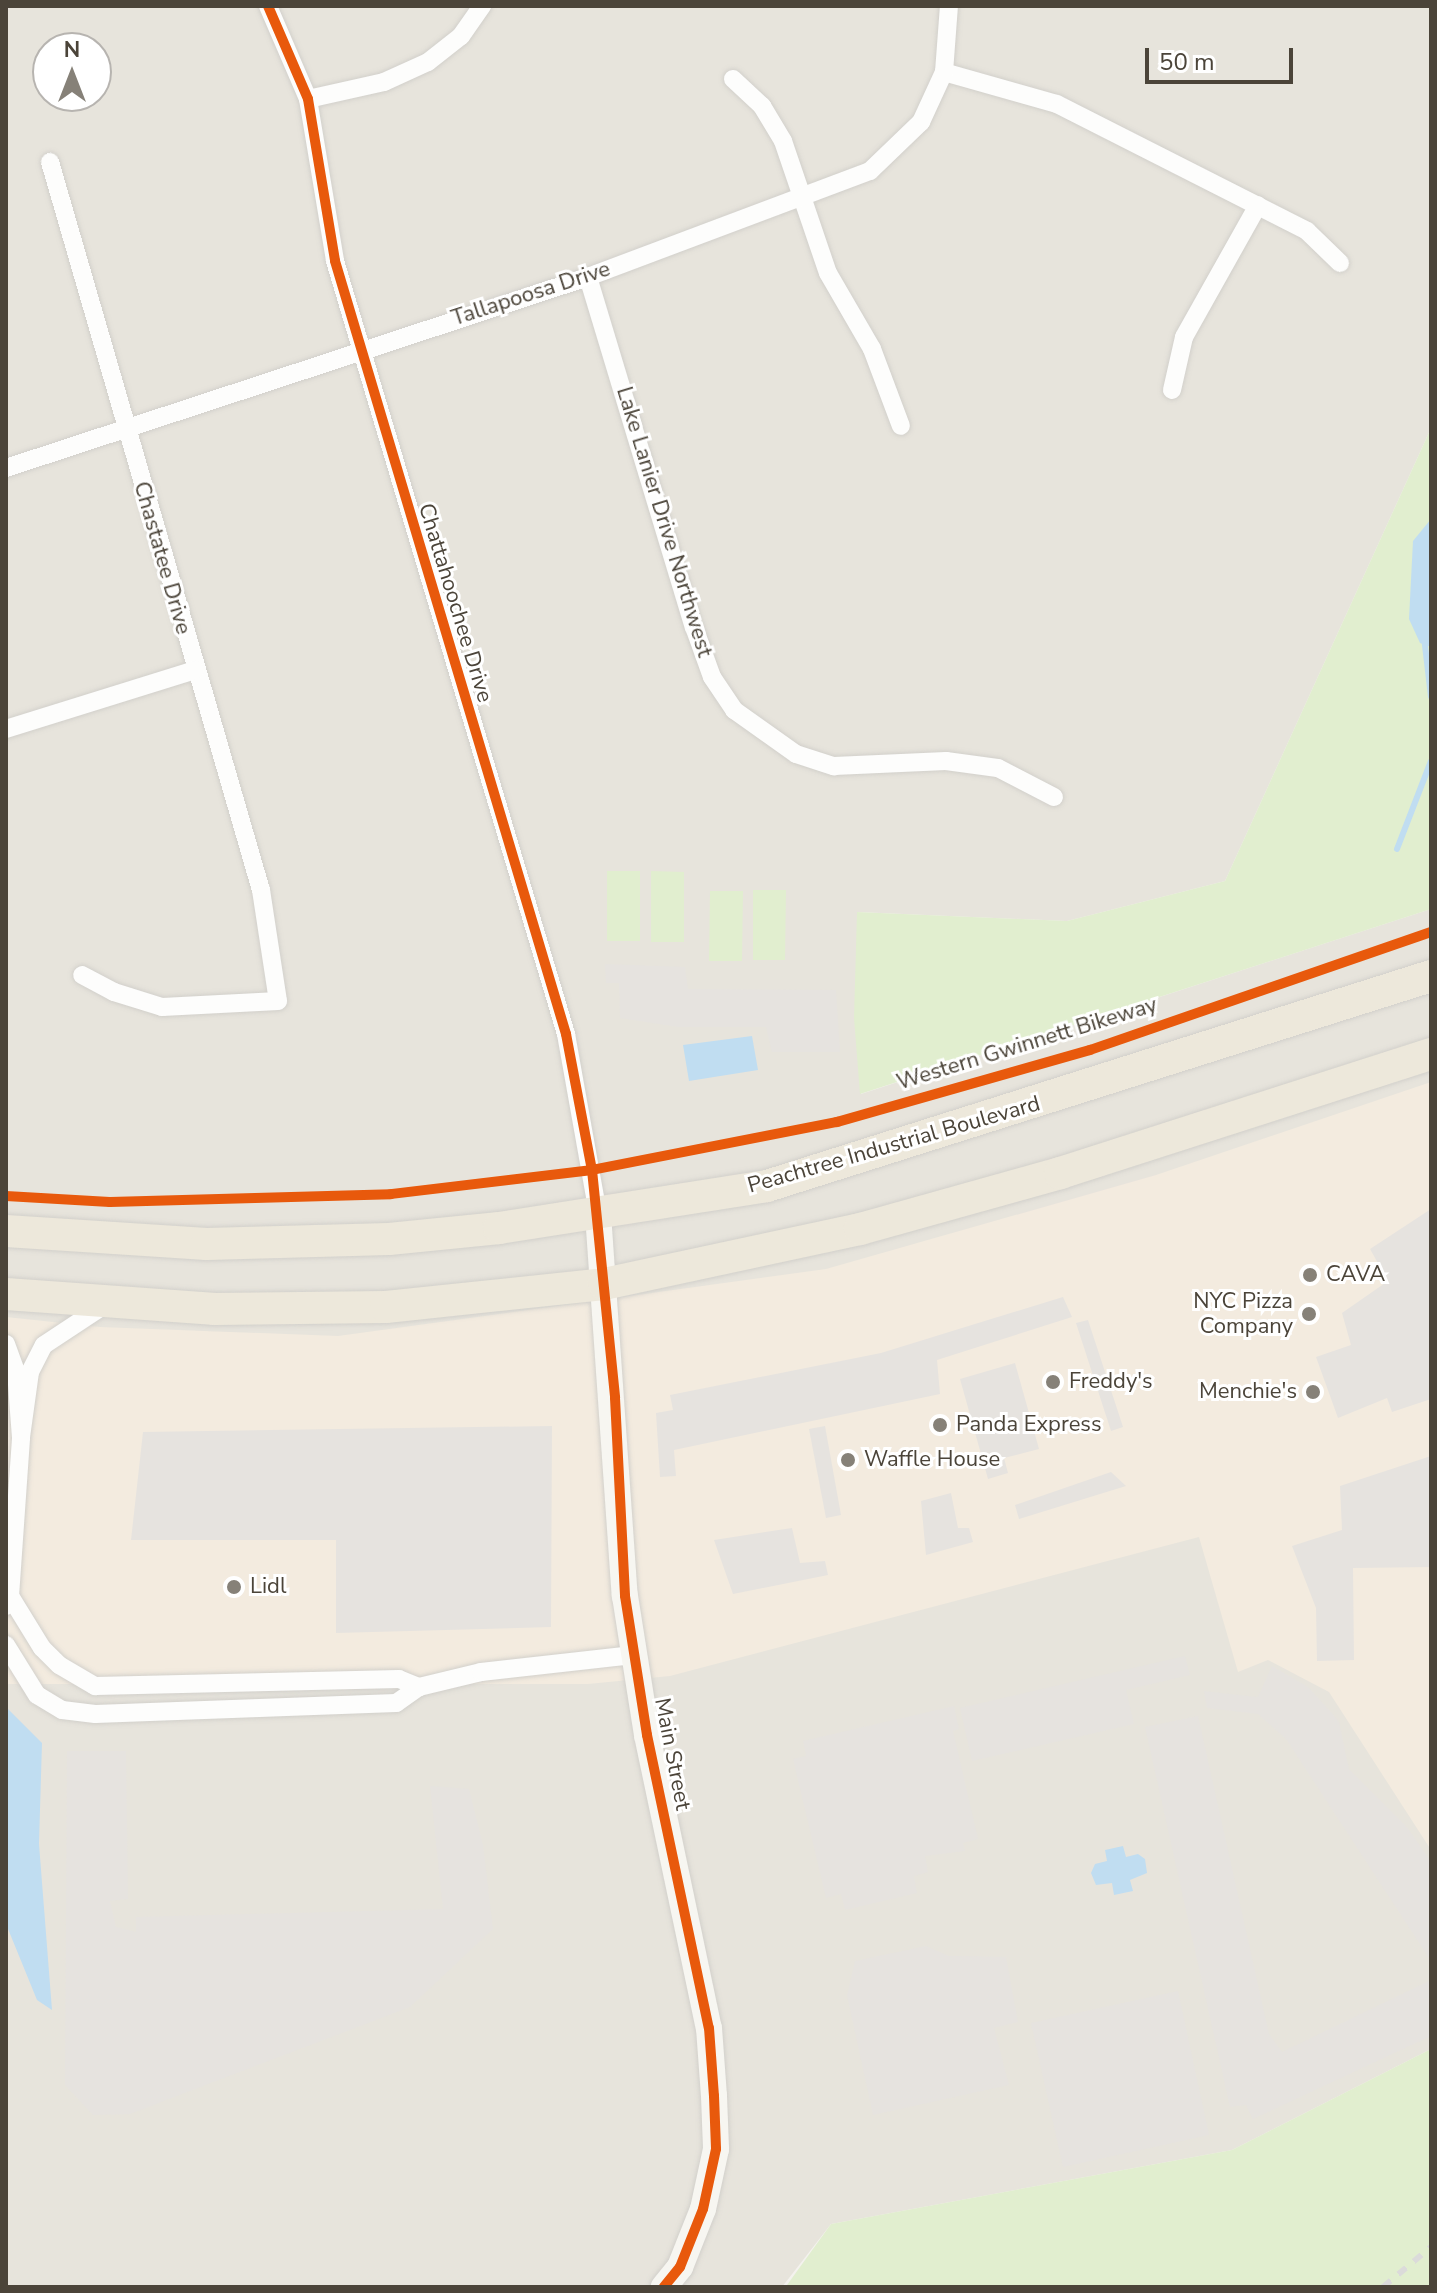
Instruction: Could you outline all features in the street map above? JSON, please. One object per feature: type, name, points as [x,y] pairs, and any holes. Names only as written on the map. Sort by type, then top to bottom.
[{"type":"highway","name":"Peachtree Industrial Boulevard","points":[[6,1231],[207,1244],[364,1240],[598,1214],[767,1186],[1431,976]]},
{"type":"highway","points":[[6,1294],[215,1309],[386,1307],[604,1284],[876,1225],[1060,1173],[1431,1054]]},
{"type":"street","name":"Chattahoochee Drive","points":[[268,6],[308,99],[335,261],[566,1034],[598,1214]]},
{"type":"street","points":[[308,99],[384,82],[428,62],[461,36],[482,6]]},
{"type":"street","name":"Tallapoosa Drive","points":[[6,468],[360,349],[588,277],[802,200],[870,171],[898,148],[921,122],[944,72],[949,6]]},
{"type":"street","points":[[944,72],[1057,104],[1307,231],[1340,263]]},
{"type":"street","points":[[733,79],[762,106],[783,141],[828,273],[872,349],[901,426]]},
{"type":"street","name":"Chastatee Drive","points":[[50,162],[124,428],[252,860],[272,953],[278,1001],[162,1007],[114,992],[82,975]]},
{"type":"street","points":[[1172,390],[1184,337],[1258,205]]},
{"type":"street","name":"Lake Lanier Drive Northwest","points":[[588,277],[694,627],[712,677],[734,710],[796,754],[834,766],[946,761],[998,768],[1054,797]]},
{"type":"street","points":[[6,729],[195,670]]},
{"type":"street","name":"Main Street","points":[[598,1214],[633,1655],[709,2028],[714,2096],[716,2149],[703,2209],[680,2267],[664,2287]]},
{"type":"street","points":[[110,1302],[44,1345],[30,1372],[21,1437],[8,1601],[42,1648],[59,1665],[95,1686],[399,1679],[419,1687]]},
{"type":"street","points":[[6,1344],[16,1371],[21,1437]]},
{"type":"street","points":[[6,1645],[37,1695],[62,1710],[95,1714],[396,1703],[419,1687],[481,1672],[633,1655]]},
{"type":"shaded area","points":[[6,6],[1431,6],[1431,428],[1225,881],[1067,921],[858,912],[861,1094],[1431,909],[1431,2049],[1232,2150],[831,2224],[782,2287],[6,2287]]},
{"type":"shaded area","points":[[605,964],[685,967],[688,989],[836,990],[840,1052],[772,1052],[766,1027],[678,1027],[620,1018],[619,983],[606,983]]},
{"type":"shaded area","points":[[1431,1082],[1431,1850],[1329,1692],[1268,1660],[1238,1672],[1199,1537],[670,1676],[588,1684],[6,1684],[6,1317],[100,1327],[338,1336],[826,1269],[1156,1175]]},
{"type":"shaded area","points":[[1431,1209],[1431,1399],[1392,1412],[1387,1398],[1338,1418],[1316,1357],[1351,1345],[1342,1313],[1388,1281],[1370,1249]]},
{"type":"shaded area","points":[[1063,1297],[1072,1317],[937,1360],[940,1394],[674,1450],[676,1476],[660,1477],[656,1413],[673,1410],[670,1395],[881,1353]]},
{"type":"shaded area","points":[[1088,1320],[1123,1427],[1111,1431],[1076,1323]]},
{"type":"shaded area","points":[[1015,1363],[1039,1449],[1004,1458],[1008,1473],[988,1479],[960,1379]]},
{"type":"shaded area","points":[[552,1426],[551,1627],[336,1633],[336,1540],[131,1540],[143,1432]]},
{"type":"shaded area","points":[[825,1426],[841,1515],[826,1518],[809,1429]]},
{"type":"shaded area","points":[[1431,1456],[1431,1567],[1353,1568],[1354,1660],[1317,1661],[1316,1608],[1292,1546],[1342,1530],[1340,1486]]},
{"type":"shaded area","points":[[1111,1472],[1126,1486],[1019,1519],[1015,1505]]},
{"type":"shaded area","points":[[951,1493],[958,1528],[969,1528],[973,1542],[926,1555],[921,1501]]},
{"type":"shaded area","points":[[792,1528],[800,1563],[825,1561],[828,1575],[733,1594],[714,1540]]},
{"type":"shaded area","points":[[1185,1656],[1190,1675],[1126,1690],[1134,1724],[972,1761],[960,1708]]},
{"type":"shaded area","points":[[1272,1666],[1308,1687],[1339,1722],[1349,1769],[1407,1827],[1431,1862],[1431,1961],[1286,1739],[1258,1714],[1207,1708],[1204,1691],[1258,1697]]},
{"type":"shaded area","points":[[954,1706],[959,1729],[953,1731],[978,1839],[963,1843],[965,1851],[925,1856],[928,1872],[914,1876],[917,1893],[845,1910],[841,1894],[826,1898],[793,1759],[806,1756],[803,1741]]},
{"type":"shaded area","points":[[1198,1716],[1269,2034],[1282,2052],[1431,1980],[1431,2036],[1253,2119],[1246,2105],[1230,2107],[1145,1727]]},
{"type":"shaded area","points":[[67,1751],[126,1751],[128,1899],[110,1901],[116,1927],[136,1932],[136,1917],[443,1909],[430,1786],[469,1789],[483,1845],[493,1929],[410,2007],[130,2114],[93,2115],[65,2085]]},
{"type":"shaded area","points":[[926,1946],[949,1956],[1006,1957],[1018,2022],[994,2028],[1009,2085],[873,2115],[847,1995],[855,1961]]},
{"type":"shaded area","points":[[1178,1991],[1209,2135],[1063,2167],[1031,2023]]},
{"type":"green space","points":[[1431,428],[1431,909],[860,1094],[854,1018],[857,912],[1067,921],[1225,881]]},
{"type":"green space","points":[[607,871],[640,871],[640,941],[607,941]]},
{"type":"green space","points":[[651,871],[684,872],[684,942],[651,942]]},
{"type":"green space","points":[[753,890],[786,890],[785,960],[753,960]]},
{"type":"green space","points":[[710,891],[743,891],[742,961],[709,961]]},
{"type":"green space","points":[[1431,2049],[1431,2287],[787,2285],[831,2224],[1232,2150]]},
{"type":"water","points":[[1431,519],[1431,647],[1420,643],[1409,619],[1413,541]]},
{"type":"water","points":[[752,1036],[758,1070],[689,1081],[683,1045]]},
{"type":"water","points":[[6,1707],[42,1743],[39,1844],[52,2010],[37,2000],[6,1924]]},
{"type":"water","points":[[1123,1846],[1126,1857],[1138,1854],[1145,1859],[1147,1873],[1130,1880],[1133,1891],[1114,1895],[1112,1883],[1096,1885],[1091,1873],[1095,1864],[1107,1861],[1105,1850]]},
{"type":"waterway","points":[[1424,637],[1431,697]]},
{"type":"waterway","points":[[1397,849],[1431,761]]},
{"type":"railway","points":[[1383,2287],[1431,2247]]},
{"type":"cycle path","points":[[268,6],[308,99],[335,261],[566,1034],[592,1170],[615,1398],[625,1596],[647,1735],[709,2028],[714,2096],[716,2149],[703,2209],[680,2267],[664,2287]]},
{"type":"cycle path","name":"Western Gwinnett Bikeway","points":[[6,1196],[110,1202],[391,1194],[592,1170],[837,1122],[1090,1050],[1431,932]]},
{"type":"place","name":"CAVA","points":[[1310,1275]]},
{"type":"place","name":"NYC Pizza Company","points":[[1309,1314]]},
{"type":"place","name":"Freddy's","points":[[1053,1382]]},
{"type":"place","name":"Menchie's","points":[[1313,1392]]},
{"type":"place","name":"Panda Express","points":[[940,1425]]},
{"type":"place","name":"Waffle House","points":[[848,1460]]},
{"type":"place","name":"Lidl","points":[[234,1587]]}]
